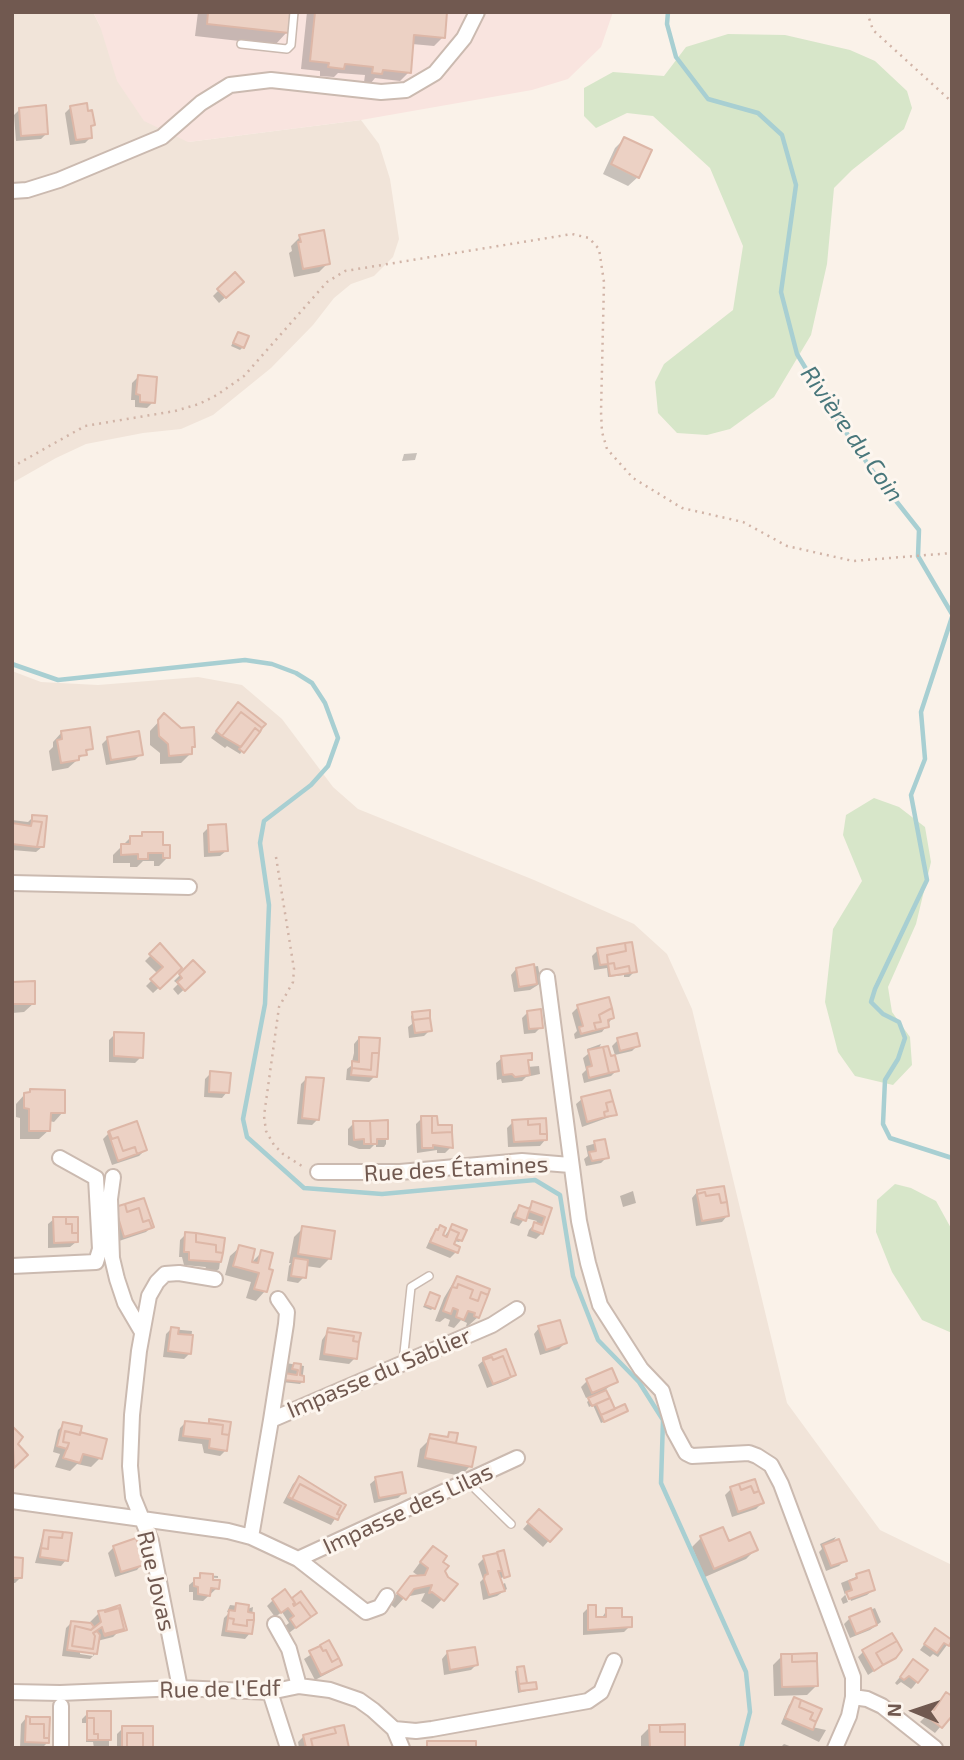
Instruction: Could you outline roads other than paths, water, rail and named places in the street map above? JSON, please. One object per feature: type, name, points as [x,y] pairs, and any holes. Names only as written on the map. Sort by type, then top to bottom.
[{"type":"street","points":[[12,191],[27,190],[59,180],[162,137],[201,103],[230,85],[271,80],[381,92],[406,90],[435,73],[464,38],[477,12]]},
{"type":"street","points":[[12,883],[189,887]]},
{"type":"street","points":[[547,977],[570,1165]]},
{"type":"street","points":[[12,1266],[96,1262],[100,1249],[96,1178],[60,1158]]},
{"type":"street","name":"Rue des Étamines","points":[[318,1172],[400,1172],[522,1161],[570,1165],[588,1263],[600,1305],[641,1369],[662,1391],[674,1431],[686,1453],[692,1456],[749,1453],[771,1465],[781,1484],[849,1663],[853,1677],[853,1697]]},
{"type":"street","points":[[113,1177],[110,1199],[112,1258],[125,1303],[142,1332]]},
{"type":"street","points":[[215,1279],[179,1273],[165,1274],[149,1296],[132,1415],[130,1466],[133,1497],[142,1519],[228,1531],[251,1537],[298,1559],[366,1612],[380,1607],[387,1596]]},
{"type":"street","points":[[271,1420],[287,1312],[278,1298]]},
{"type":"street","name":"Impasse du Sablier","points":[[251,1537],[271,1420],[492,1325],[517,1309]]},
{"type":"street","name":"Impasse des Lilas","points":[[298,1559],[517,1458]]},
{"type":"street","name":"Rue Jovas","points":[[12,1501],[142,1519],[151,1541],[180,1689]]},
{"type":"street","points":[[275,1624],[289,1649],[299,1686]]},
{"type":"street","points":[[394,1729],[432,1729],[588,1701],[601,1692],[614,1661]]},
{"type":"street","name":"Rue de l'Edf","points":[[12,1692],[180,1689],[270,1692],[299,1686],[330,1690],[359,1700],[394,1729],[402,1748]]},
{"type":"street","points":[[270,1692],[288,1748]]},
{"type":"street","points":[[835,1748],[849,1716],[853,1697],[867,1699],[882,1706],[935,1748]]},
{"type":"street","points":[[61,1706],[61,1748]]},
{"type":"lane","points":[[241,44],[287,49],[291,45],[294,12]]},
{"type":"lane","points":[[403,1363],[411,1287],[429,1276]]},
{"type":"lane","points":[[468,1482],[511,1524]]},
{"type":"waterway","name":"Rivière du Coin","points":[[668,12],[667,24],[676,57],[708,99],[758,113],[782,135],[796,185],[781,292],[797,354],[874,473],[919,530],[918,556],[952,614]]},
{"type":"waterway","name":"Rivière du Coin","points":[[952,617],[921,712],[925,759],[911,795],[927,880],[871,1002],[883,1014],[899,1022],[905,1038],[898,1059],[885,1080],[883,1124],[890,1138],[952,1158]]},
{"type":"waterway","points":[[12,664],[58,680],[245,660],[272,664],[296,673],[312,683],[325,703],[338,738],[328,766],[311,785],[264,821],[260,843],[269,905],[265,1004],[243,1119],[247,1137],[304,1188],[382,1194],[535,1180],[560,1195],[573,1276],[598,1340],[639,1382],[663,1420],[661,1483],[746,1672],[750,1712],[741,1748]]}]
